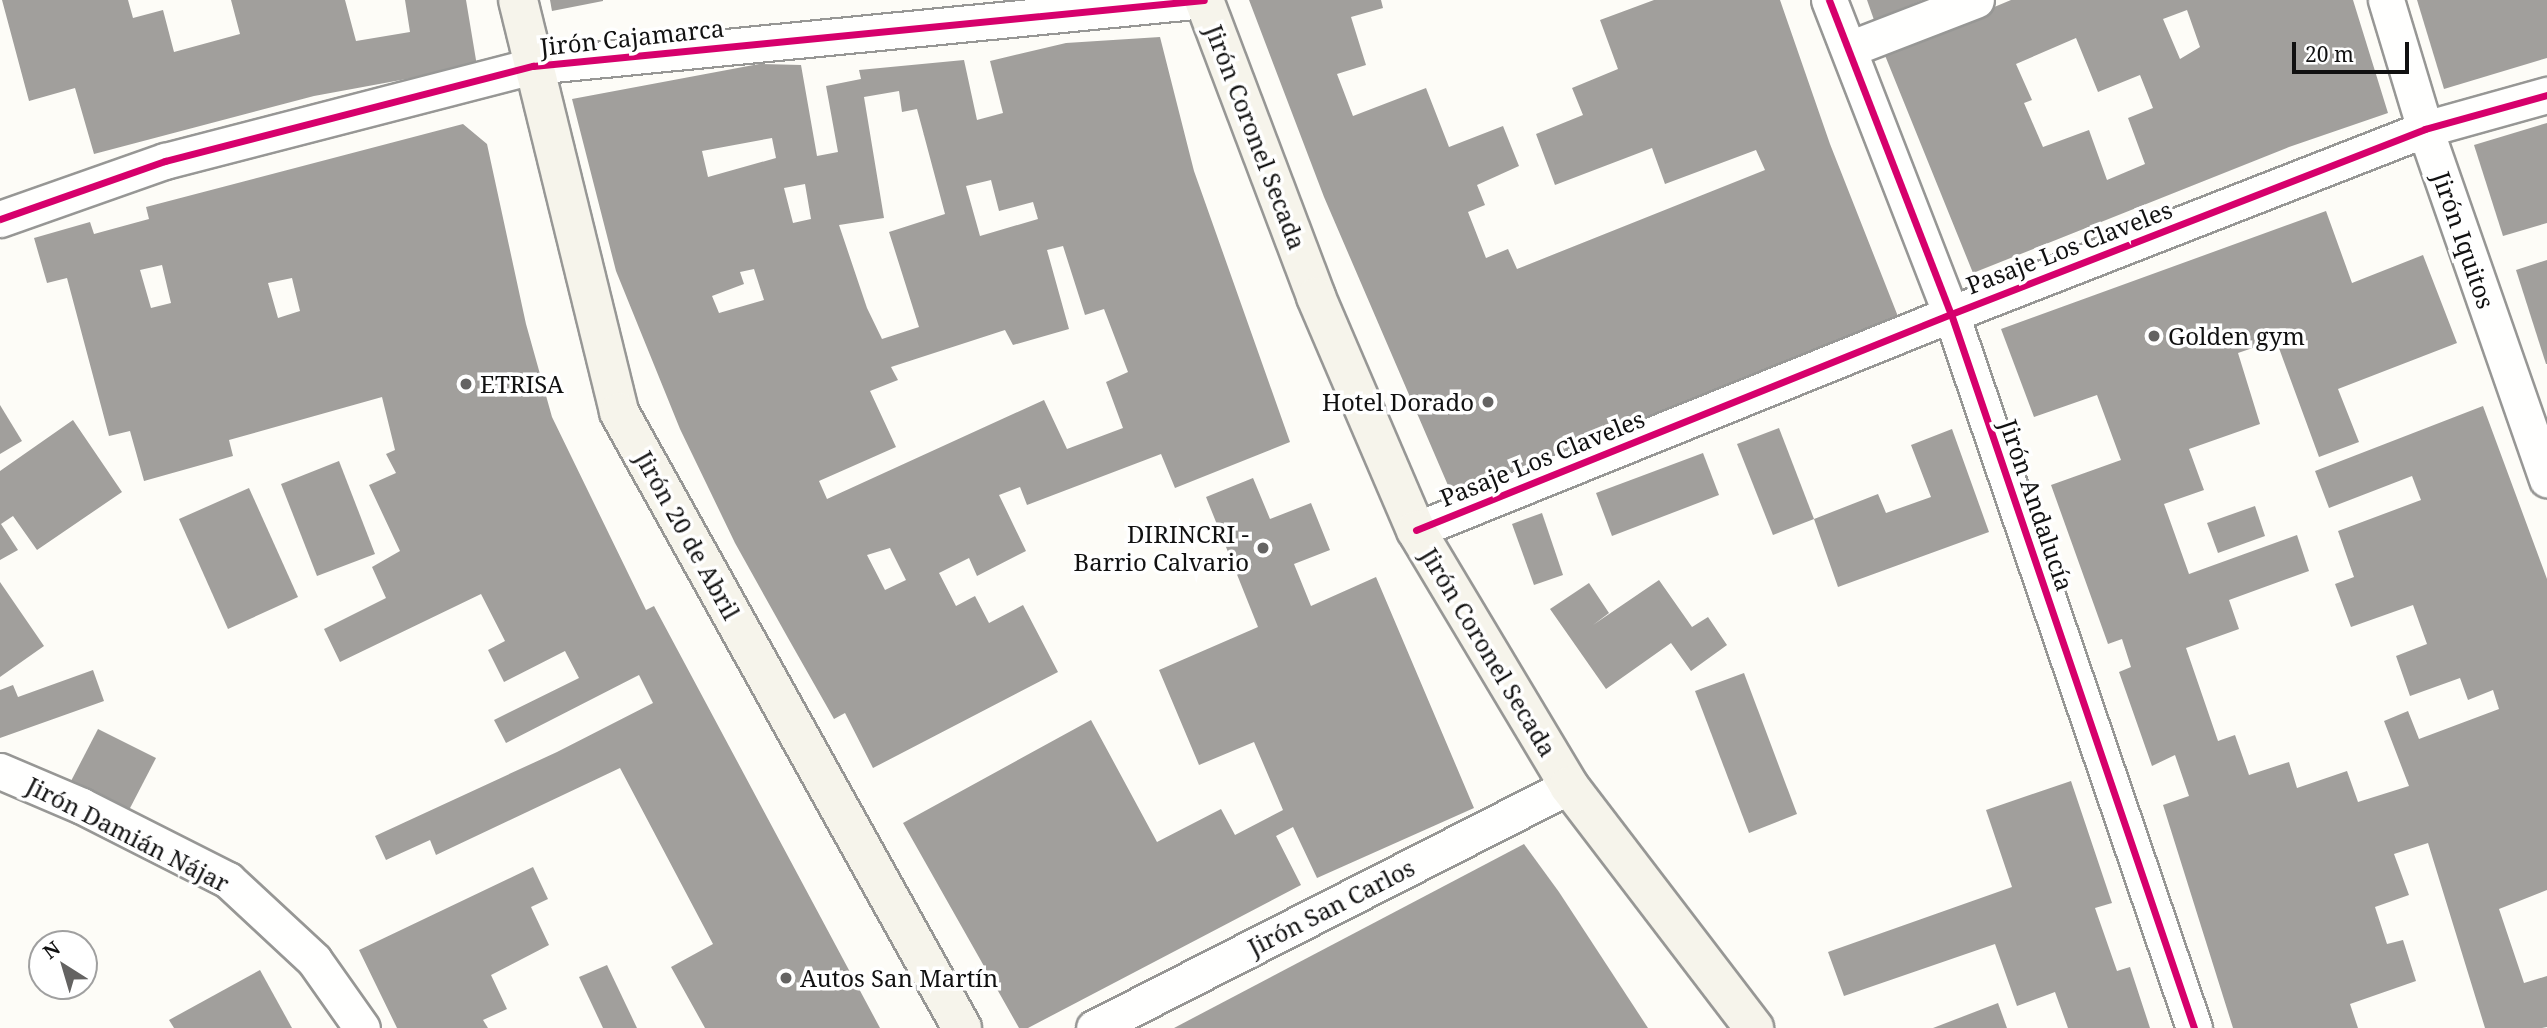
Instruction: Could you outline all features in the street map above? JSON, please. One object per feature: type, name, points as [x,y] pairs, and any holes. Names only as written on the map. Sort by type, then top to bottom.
[{"type":"main road","name":"Jirón 20 de Abril","points":[[519,0],[619,411],[962,1028]]},
{"type":"main road","name":"Jirón Coronel Secada","points":[[1204,0],[1316,297],[1416,530],[1569,786],[1754,1028]]},
{"type":"street","name":"Jirón Cajamarca","points":[[0,219],[165,161],[533,66],[1204,0]]},
{"type":"street","name":"Jirón Andalucía","points":[[1829,0],[1951,314],[2194,1028]]},
{"type":"street","points":[[1849,49],[1976,0]]},
{"type":"street","name":"Jirón Iquitos","points":[[2386,0],[2425,129],[2547,477]]},
{"type":"street","name":"Pasaje Los Claveles","points":[[1416,530],[1951,314],[2425,129],[2547,95]]},
{"type":"street","name":"Jirón Damián Nájar","points":[[0,771],[82,806],[228,880],[314,960],[362,1028]]},
{"type":"street","name":"Jirón San Carlos","points":[[1094,1028],[1569,786]]},
{"type":"building","points":[[2,0],[128,0],[133,18],[163,10],[174,52],[240,34],[231,0],[345,0],[356,41],[410,32],[405,0],[466,0],[477,66],[314,96],[94,154],[75,88],[29,101]]},
{"type":"building","points":[[550,0],[603,0],[603,1],[552,11]]},
{"type":"building","points":[[1249,0],[1381,0],[1383,8],[1351,17],[1366,65],[1337,74],[1353,116],[1426,88],[1449,147],[1503,126],[1519,166],[1477,185],[1485,205],[1468,212],[1486,258],[1508,249],[1517,269],[1765,170],[1756,150],[1665,184],[1652,148],[1555,185],[1536,134],[1583,115],[1572,88],[1618,69],[1600,20],[1654,0],[1780,0],[1830,144],[1899,319],[1453,497],[1324,197]]},
{"type":"building","points":[[1867,0],[1923,0],[1874,20]]},
{"type":"building","points":[[2011,0],[2353,0],[2388,113],[2289,147],[1973,273],[1884,53]],"holes":[[[2187,10],[2200,47],[2180,59],[2163,19]],[[2076,38],[2098,92],[2140,75],[2153,108],[2128,118],[2145,164],[2107,180],[2089,130],[2043,147],[2024,103],[2032,100],[2016,64]]]},
{"type":"building","points":[[2417,0],[2547,0],[2547,58],[2444,89]]},
{"type":"building","points":[[1160,37],[1194,171],[1290,442],[1175,488],[1161,454],[1027,505],[1020,487],[999,495],[1026,551],[977,576],[969,558],[939,573],[956,606],[975,596],[989,623],[1023,605],[1058,672],[873,768],[845,713],[834,719],[735,543],[680,429],[616,271],[572,99],[759,64],[801,65],[817,156],[838,152],[826,86],[861,79],[859,70],[964,60],[977,120],[1003,113],[990,61],[1066,43]],"holes":[[[899,91],[902,112],[917,109],[945,214],[889,232],[919,327],[882,339],[867,308],[839,225],[884,218],[864,97]],[[772,138],[776,158],[708,177],[702,151]],[[991,180],[999,211],[1033,202],[1038,219],[980,236],[966,186]],[[805,184],[811,219],[793,223],[784,188]],[[1063,246],[1085,315],[1104,309],[1128,372],[1106,382],[1123,428],[1067,449],[1044,400],[827,499],[819,481],[896,447],[870,391],[898,380],[891,367],[1005,330],[1013,345],[1069,329],[1047,250]],[[754,269],[764,300],[719,313],[712,296],[744,284],[740,272]],[[890,548],[906,580],[885,590],[867,555]]]},
{"type":"building","points":[[2547,123],[2547,223],[2503,236],[2474,145]]},
{"type":"building","points":[[463,124],[487,144],[526,324],[552,417],[646,610],[654,606],[880,1028],[705,1028],[671,967],[713,944],[620,768],[436,855],[430,840],[386,860],[375,836],[557,752],[653,703],[639,675],[506,743],[494,720],[579,678],[565,651],[504,682],[488,650],[505,641],[481,594],[340,662],[324,629],[386,598],[372,567],[400,551],[369,485],[396,473],[386,454],[395,450],[382,397],[229,440],[233,456],[144,481],[130,431],[109,436],[67,278],[47,283],[34,238],[90,222],[94,234],[149,219],[146,207]],"holes":[[[162,265],[171,303],[151,308],[140,270]],[[292,278],[300,311],[278,318],[268,283]]]},
{"type":"building","points":[[2326,211],[2352,283],[2423,255],[2457,343],[2338,389],[2359,442],[2319,457],[2276,340],[2238,353],[2260,424],[2189,449],[2204,490],[2164,504],[2189,574],[2297,535],[2309,571],[2229,600],[2239,629],[2186,648],[2218,741],[2235,735],[2249,775],[2289,762],[2297,788],[2347,771],[2358,802],[2409,786],[2384,721],[2408,711],[2419,739],[2499,709],[2493,690],[2468,700],[2460,678],[2410,696],[2396,656],[2427,644],[2413,605],[2351,627],[2335,584],[2354,577],[2338,531],[2421,500],[2412,476],[2329,508],[2315,471],[2483,406],[2547,579],[2547,890],[2499,909],[2524,983],[2547,976],[2547,1027],[2485,1028],[2428,843],[2394,854],[2409,895],[2375,907],[2387,944],[2403,940],[2416,981],[2350,1004],[2358,1028],[2233,1028],[2163,805],[2189,796],[2175,755],[2152,766],[2119,672],[2131,667],[2122,639],[2108,644],[2051,485],[2121,460],[2097,395],[2034,417],[2001,329]]},
{"type":"building","points":[[2547,260],[2547,364],[2546,364],[2516,270]]},
{"type":"building","points":[[0,405],[22,441],[0,454]]},
{"type":"building","points":[[73,420],[122,492],[37,550],[13,516],[1,524],[18,550],[0,560],[0,471]]},
{"type":"building","points":[[1779,428],[1814,519],[1773,535],[1737,444]]},
{"type":"building","points":[[1952,429],[1989,532],[1838,587],[1814,519],[1878,494],[1886,513],[1931,497],[1911,445]]},
{"type":"building","points":[[1703,453],[1719,495],[1612,536],[1596,493]]},
{"type":"building","points":[[339,461],[375,554],[317,576],[281,484]]},
{"type":"building","points":[[1253,478],[1270,519],[1311,503],[1330,550],[1294,564],[1311,606],[1376,577],[1474,808],[1317,878],[1293,827],[1276,836],[1301,885],[1028,1028],[1019,1028],[903,823],[1091,720],[1157,842],[1221,809],[1235,835],[1283,810],[1254,742],[1199,765],[1159,670],[1258,627],[1206,497]]},
{"type":"building","points":[[249,488],[298,597],[228,629],[179,519]]},
{"type":"building","points":[[2255,506],[2265,536],[2218,553],[2207,523]]},
{"type":"building","points":[[1542,513],[1563,575],[1534,585],[1512,524]]},
{"type":"building","points":[[1659,580],[1692,627],[1708,617],[1727,645],[1691,671],[1671,643],[1606,689],[1550,609],[1589,583],[1609,613],[1593,625]]},
{"type":"building","points":[[0,582],[44,646],[0,677]]},
{"type":"building","points":[[93,670],[104,701],[0,738],[0,690],[13,685],[18,697]]},
{"type":"building","points":[[1744,673],[1797,814],[1749,833],[1695,691]]},
{"type":"building","points":[[98,729],[156,758],[128,812],[70,783]]},
{"type":"building","points":[[2071,781],[2112,903],[2095,908],[2117,971],[2130,967],[2150,1028],[2068,1028],[2055,992],[2017,1006],[1995,944],[1844,996],[1828,952],[2012,887],[1986,810]]},
{"type":"building","points":[[1524,844],[1559,892],[1648,1028],[1174,1028]]},
{"type":"building","points":[[533,867],[548,899],[531,907],[549,945],[491,975],[507,1009],[483,1020],[488,1028],[397,1028],[359,950]]},
{"type":"building","points":[[607,965],[637,1028],[603,1028],[579,977]]},
{"type":"building","points":[[260,970],[292,1028],[174,1028],[169,1020]]},
{"type":"building","points":[[1998,1003],[2007,1028],[1933,1028]]},
{"type":"cycle path","points":[[0,219],[165,161],[533,66],[1204,0]]},
{"type":"cycle path","points":[[1829,0],[1951,314],[2194,1028]]},
{"type":"cycle path","points":[[1416,530],[1951,314],[2425,129],[2547,95]]},
{"type":"place","name":"Golden gym","points":[[2154,336]]},
{"type":"place","name":"ETRISA","points":[[466,384]]},
{"type":"place","name":"Hotel Dorado","points":[[1488,402]]},
{"type":"place","name":"DIRINCRI - Barrio Calvario","points":[[1263,548]]},
{"type":"place","name":"Autos San Martín","points":[[786,978]]}]
